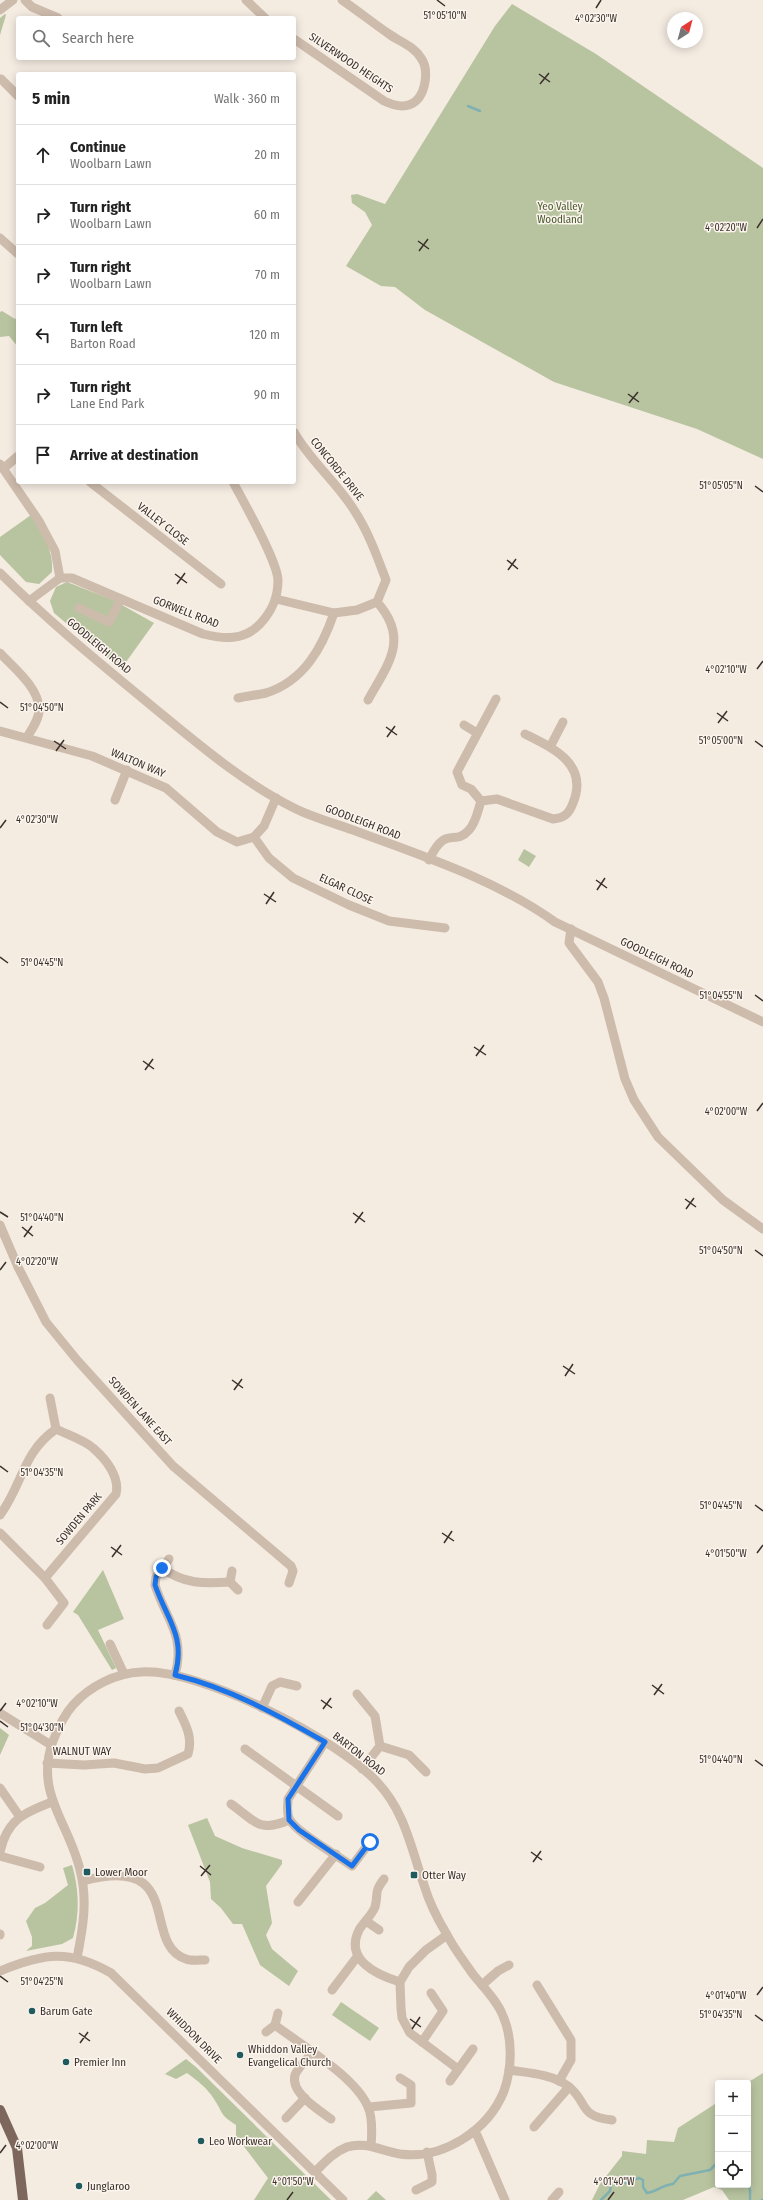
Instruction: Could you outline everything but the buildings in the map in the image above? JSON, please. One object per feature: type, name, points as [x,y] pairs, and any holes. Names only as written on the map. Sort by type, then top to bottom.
[{"type":"main road","points":[[0,2110],[17,2148],[23,2200]]},
{"type":"street","points":[[0,10],[13,0]]},
{"type":"street","points":[[25,0],[32,7],[53,16]]},
{"type":"street","points":[[246,0],[264,16]]},
{"type":"street","name":"SILVERWOOD HEIGHTS","points":[[296,40],[384,101],[393,105],[406,106],[416,100],[425,82],[424,62],[421,56],[408,44],[391,35],[342,0]]},
{"type":"street","points":[[0,79],[16,88]]},
{"type":"street","points":[[0,79],[16,94]]},
{"type":"street","points":[[0,238],[16,252]]},
{"type":"street","name":"CONCORDE DRIVE","points":[[296,435],[317,465],[354,509],[373,546],[386,580],[377,602]]},
{"type":"street","points":[[16,457],[2,466],[39,521],[56,550],[60,578],[29,602]]},
{"type":"street","name":"VALLEY CLOSE","points":[[93,484],[221,584]]},
{"type":"street","name":"GORWELL ROAD","points":[[60,578],[72,578],[203,634],[220,638],[235,638],[248,633],[270,613],[276,600],[278,578],[272,559],[234,484]]},
{"type":"street","name":"GOODLEIGH ROAD","points":[[0,573],[29,602],[182,731],[256,787],[294,808],[498,886],[531,905],[555,922],[763,1022]]},
{"type":"street","points":[[79,608],[109,622],[121,598]]},
{"type":"street","points":[[276,600],[334,613],[356,610],[377,602],[386,613],[394,636],[392,656],[368,700]]},
{"type":"street","points":[[238,698],[267,693],[297,676],[321,648],[334,613]]},
{"type":"street","points":[[0,653],[33,688],[39,708],[35,722],[27,737]]},
{"type":"street","points":[[481,801],[471,789],[462,784],[457,772],[496,699]]},
{"type":"street","points":[[550,747],[563,722]]},
{"type":"street","points":[[464,725],[477,734]]},
{"type":"street","name":"WALTON WAY","points":[[0,731],[27,737],[92,756],[127,770],[166,788],[226,838],[237,842],[254,837]]},
{"type":"street","points":[[481,801],[497,799],[553,819],[566,816],[576,795],[578,783],[565,757],[525,734]]},
{"type":"street","points":[[115,800],[127,770]]},
{"type":"street","points":[[254,837],[264,826],[276,798]]},
{"type":"street","points":[[429,860],[439,841],[444,838],[460,836],[471,829],[481,801]]},
{"type":"street","name":"ELGAR CLOSE","points":[[254,837],[269,858],[293,878],[349,905],[389,922],[445,928]]},
{"type":"street","points":[[571,929],[569,943],[598,982],[604,998],[619,1061],[634,1100],[658,1137],[723,1200],[763,1229]]},
{"type":"street","name":"SOWDEN LANE EAST","points":[[0,1225],[18,1267],[46,1322],[77,1360],[173,1466],[291,1566],[294,1572],[289,1583]]},
{"type":"street","points":[[0,1515],[7,1504],[28,1458],[43,1439],[56,1429],[50,1398]]},
{"type":"street","name":"SOWDEN PARK","points":[[45,1578],[116,1494],[118,1486],[116,1478],[93,1447],[56,1429]]},
{"type":"street","points":[[0,1533],[45,1578],[64,1603],[47,1625]]},
{"type":"street","points":[[169,1559],[156,1577],[155,1585],[178,1640],[179,1654],[175,1675]]},
{"type":"street","points":[[162,1568],[183,1580],[199,1583],[230,1582],[238,1590]]},
{"type":"street","points":[[230,1582],[232,1570]]},
{"type":"street","points":[[110,1644],[124,1674]]},
{"type":"street","name":"BARTON ROAD","points":[[77,1958],[86,1906],[83,1881],[74,1850],[52,1802],[47,1763],[51,1745],[57,1729],[73,1704],[96,1686],[124,1674],[156,1672],[190,1679],[262,1708],[325,1742],[377,1782],[388,1795],[406,1824],[429,1900],[447,1935],[503,2014],[511,2053],[509,2070],[503,2093],[487,2119],[473,2132],[449,2146],[427,2152],[402,2154],[370,2146],[348,2146],[333,2154],[315,2172]]},
{"type":"street","points":[[262,1708],[272,1686],[280,1682],[297,1686]]},
{"type":"street","points":[[357,1694],[375,1716],[380,1746],[362,1769]]},
{"type":"street","name":"WALNUT WAY","points":[[47,1763],[84,1765],[114,1763],[145,1769],[158,1768],[188,1754],[191,1745],[189,1732],[179,1711]]},
{"type":"street","points":[[0,1713],[51,1745]]},
{"type":"street","points":[[325,1742],[288,1799],[289,1820],[299,1830],[352,1866],[370,1842]]},
{"type":"street","points":[[380,1746],[409,1755],[426,1772]]},
{"type":"street","points":[[245,1749],[338,1816]]},
{"type":"street","points":[[0,1788],[20,1817]]},
{"type":"street","points":[[0,1852],[4,1835],[10,1825],[20,1817],[52,1802]]},
{"type":"street","points":[[231,1804],[262,1825],[274,1826],[289,1820]]},
{"type":"street","points":[[298,1902],[336,1854]]},
{"type":"street","points":[[0,1856],[40,1867]]},
{"type":"street","points":[[83,1881],[118,1874],[139,1881],[152,1894],[169,1945],[186,1959],[205,1960]]},
{"type":"street","points":[[332,1990],[357,1957],[356,1937],[375,1907],[376,1890],[384,1879]]},
{"type":"street","points":[[366,1921],[380,1930]]},
{"type":"street","points":[[447,1935],[415,1959],[400,1982],[402,2018],[410,2033],[458,2069]]},
{"type":"street","name":"WHIDDON DRIVE","points":[[0,1971],[39,1957],[51,1955],[77,1958],[94,1964],[111,1973],[343,2200]]},
{"type":"street","points":[[357,1957],[371,1969],[400,1982]]},
{"type":"street","points":[[482,1985],[498,1971],[509,1965]]},
{"type":"street","points":[[537,1985],[571,2040],[572,2060],[559,2081]]},
{"type":"street","points":[[422,2042],[443,2011],[431,1993]]},
{"type":"street","points":[[266,2032],[275,2025],[278,2014]]},
{"type":"street","points":[[275,2025],[356,2086],[369,2107],[372,2134],[370,2146]]},
{"type":"street","points":[[450,2081],[473,2049]]},
{"type":"street","points":[[312,2053],[295,2077],[296,2086],[306,2098],[331,2120]]},
{"type":"street","points":[[509,2070],[544,2075],[559,2081],[569,2087],[588,2112],[599,2119],[612,2120]]},
{"type":"street","points":[[369,2107],[411,2103],[411,2085],[400,2078]]},
{"type":"street","points":[[534,2127],[569,2087]]},
{"type":"street","points":[[286,2118],[306,2098]]},
{"type":"street","points":[[473,2132],[477,2135],[505,2200]]},
{"type":"street","points":[[416,2190],[432,2182],[427,2152]]},
{"type":"street","points":[[552,2200],[559,2192]]},
{"type":"green space","name":"Yeo Valley Woodland","points":[[512,4],[596,54],[763,168],[763,459],[697,429],[554,382],[425,310],[395,287],[381,286],[346,266],[372,225],[365,212],[352,203],[351,195],[357,194],[385,204],[495,26]]},
{"type":"green space","points":[[5,14],[6,15],[0,35],[0,18]]},
{"type":"green space","points":[[2,311],[16,318],[16,345],[9,336],[0,337],[0,312]]},
{"type":"green space","points":[[31,515],[49,549],[52,564],[52,572],[39,584],[26,582],[0,555],[0,537]]},
{"type":"green space","points":[[67,582],[113,600],[154,623],[121,669],[54,613],[50,601],[56,587]]},
{"type":"green space","points":[[524,849],[536,856],[529,867],[518,860]]},
{"type":"green space","points":[[103,1570],[124,1619],[98,1630],[116,1668],[112,1670],[78,1615],[73,1612]]},
{"type":"green space","points":[[0,1728],[9,1735],[0,1755]]},
{"type":"green space","points":[[207,1818],[215,1836],[242,1848],[282,1860],[282,1864],[266,1886],[272,1923],[266,1935],[272,1949],[298,1971],[289,1986],[260,1965],[242,1924],[233,1924],[221,1908],[211,1899],[210,1882],[188,1825]]},
{"type":"green space","points":[[72,1865],[78,1901],[77,1919],[73,1938],[62,1944],[26,1951],[32,1946],[32,1937],[26,1921],[35,1908],[45,1903],[68,1885],[63,1868]]},
{"type":"green space","points":[[341,2002],[379,2028],[370,2041],[332,2015]]},
{"type":"green space","points":[[186,2059],[196,2067],[331,2200],[254,2200],[268,2178],[236,2136],[236,2125],[222,2114],[214,2099],[205,2088],[187,2073],[176,2079],[165,2074]]},
{"type":"green space","points":[[763,2073],[763,2200],[729,2200],[722,2190],[717,2188],[751,2188],[751,2080]]},
{"type":"green space","points":[[715,2104],[715,2187],[683,2200],[592,2200],[600,2184],[622,2156],[622,2151],[646,2154],[647,2140],[674,2142],[678,2128]]},
{"type":"green space","points":[[376,2191],[386,2200],[367,2200]]},
{"type":"waterway","points":[[468,106],[480,111]]},
{"type":"waterway","points":[[601,2200],[610,2191],[611,2183],[625,2183],[639,2178],[643,2180],[643,2187],[647,2193],[673,2184],[680,2176],[710,2170],[715,2165]]},
{"type":"waterway","points":[[749,2188],[750,2200]]},
{"type":"place","name":"Lower Moor","points":[[87,1872]]},
{"type":"place","name":"Otter Way","points":[[414,1875]]},
{"type":"place","name":"Barum Gate","points":[[32,2011]]},
{"type":"place","name":"Whiddon Valley Evangelical Church","points":[[240,2055]]},
{"type":"place","name":"Premier Inn","points":[[66,2062]]},
{"type":"place","name":"Leo Workwear","points":[[201,2141]]},
{"type":"place","name":"Junglaroo","points":[[79,2186]]},
{"type":"route","points":[[162,1568],[156,1577],[155,1585],[178,1640],[179,1654],[175,1675],[234,1695],[279,1716],[325,1742],[288,1799],[287,1809],[289,1820],[299,1830],[352,1866],[370,1842]]}]
